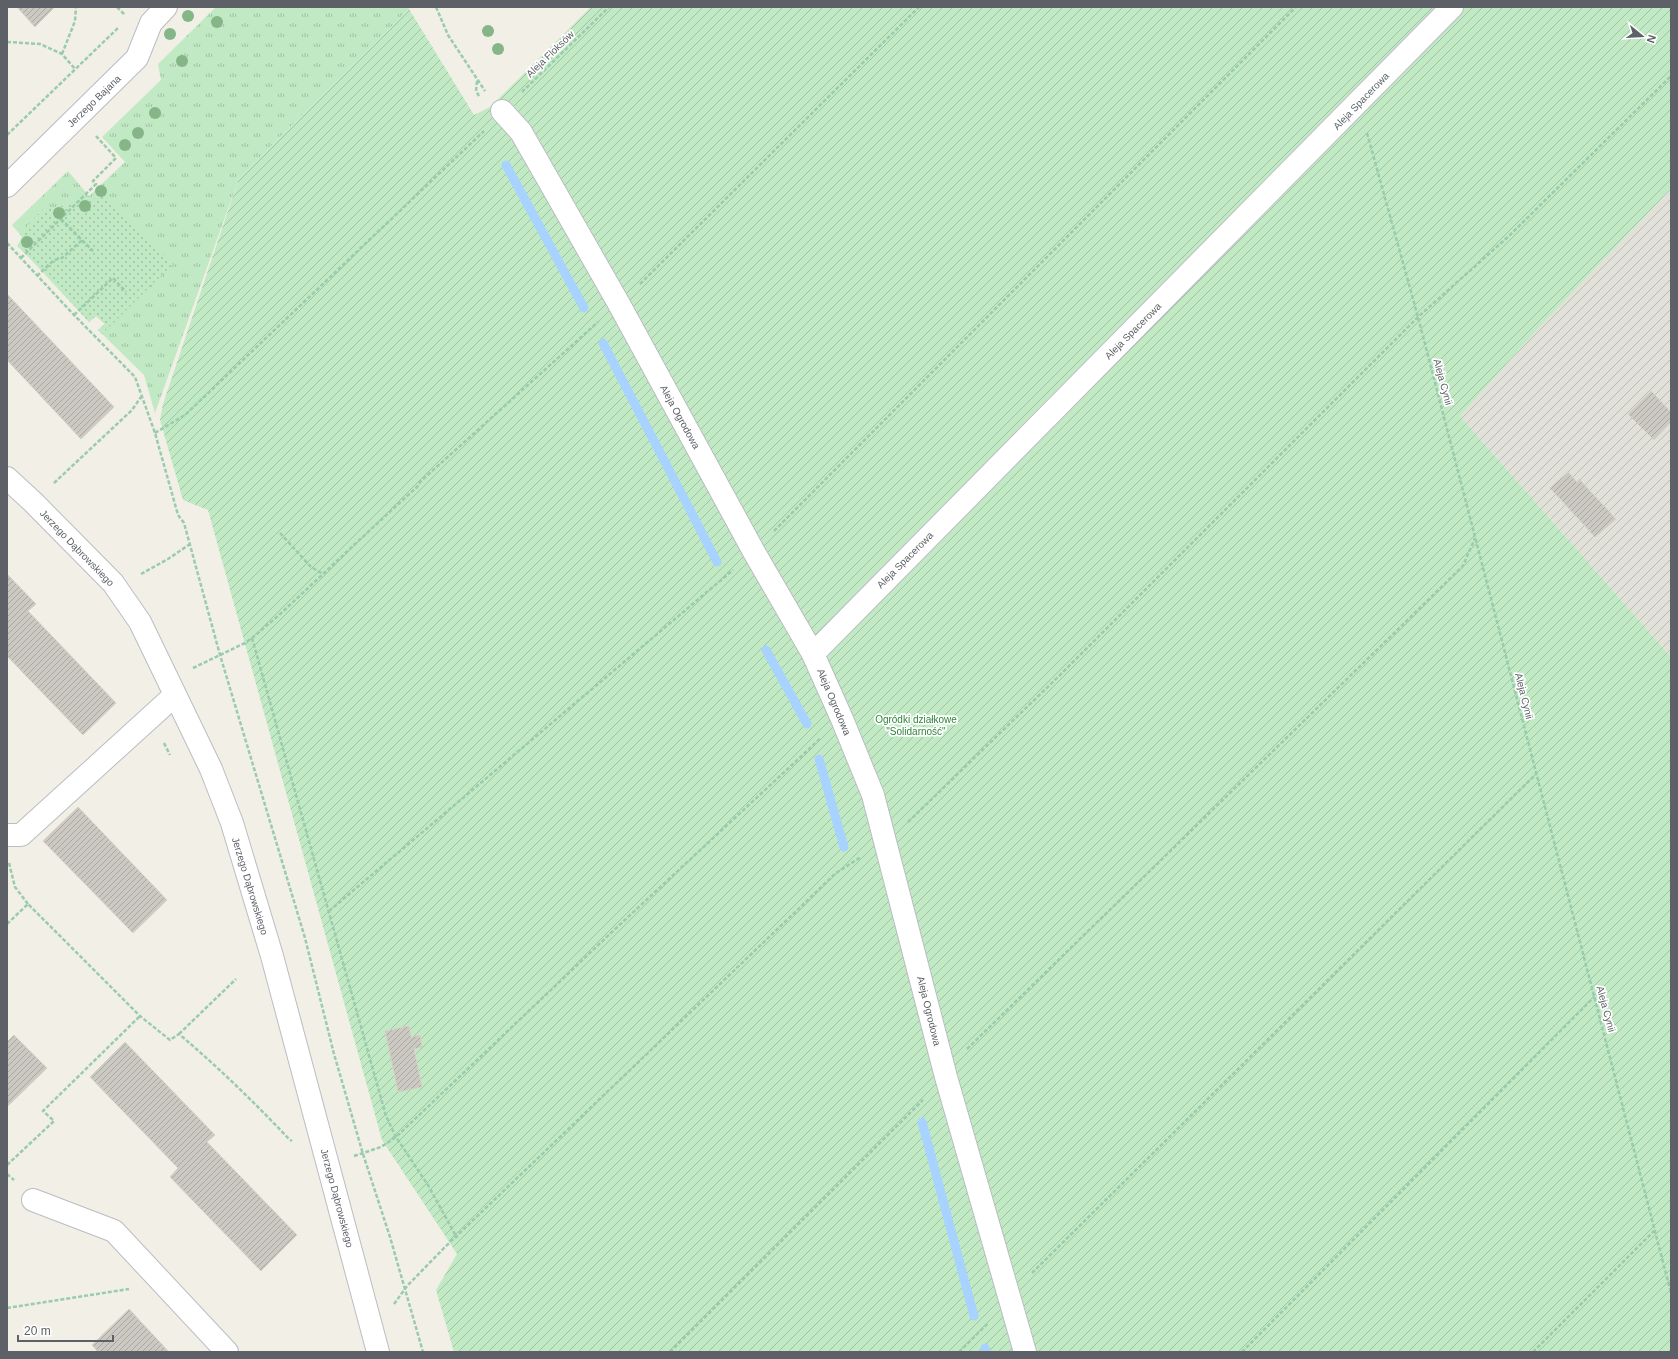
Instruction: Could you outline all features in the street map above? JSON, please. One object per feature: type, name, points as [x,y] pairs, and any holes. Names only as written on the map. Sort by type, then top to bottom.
[{"type":"street","name":"Jerzego Bajana","points":[[7,186],[138,58],[151,23],[166,7]]},
{"type":"street","name":"Aleja Spacerowa","points":[[813,654],[1359,103],[1452,7]]},
{"type":"street","name":"Aleja Ogrodowa","points":[[502,111],[520,132],[619,304],[754,552],[813,654],[842,719],[873,795],[946,1077],[1025,1352]]},
{"type":"street","name":"Jerzego Dąbrowskiego","points":[[7,478],[33,502],[113,583],[140,622],[211,769],[232,824],[300,1057],[378,1352]]},
{"type":"street","points":[[14,835],[174,695]]},
{"type":"street","points":[[33,1200],[114,1231],[227,1352]]},
{"type":"path","points":[[62,54],[75,21],[76,7]]},
{"type":"path","points":[[117,7],[128,18]]},
{"type":"path","points":[[436,7],[448,35],[457,51],[477,81],[502,111]]},
{"type":"path","name":"Aleja Floksów","points":[[154,433],[185,415],[470,145],[502,111],[609,7]]},
{"type":"path","points":[[220,655],[245,643],[278,616],[421,482],[619,304],[919,7]]},
{"type":"path","points":[[329,911],[754,552],[1296,7]]},
{"type":"path","points":[[7,135],[123,24]]},
{"type":"path","points":[[7,42],[40,44],[62,54],[75,69]]},
{"type":"path","points":[[407,1286],[836,873],[885,841],[914,817],[1064,671],[1418,317],[1509,236],[1671,76]]},
{"type":"path","name":"Aleja Cynii","points":[[1359,103],[1418,317],[1671,1293]]},
{"type":"path","points":[[21,258],[96,184],[93,181],[116,158],[78,116]]},
{"type":"path","points":[[61,219],[93,251]]},
{"type":"path","points":[[38,276],[54,260],[62,258],[82,240]]},
{"type":"path","points":[[7,243],[74,315],[135,377],[154,433],[178,515],[184,523],[220,655],[305,938],[334,1054],[423,1352]]},
{"type":"path","points":[[74,315],[113,278],[126,292]]},
{"type":"path","points":[[33,502],[132,410],[141,396]]},
{"type":"path","points":[[280,533],[311,567],[323,574]]},
{"type":"path","points":[[670,1352],[946,1077],[962,1054],[1463,566],[1475,537]]},
{"type":"path","points":[[252,638],[386,1116],[396,1137],[428,1185],[457,1238]]},
{"type":"path","points":[[367,1152],[387,1144],[396,1137],[613,931],[842,719]]},
{"type":"path","points":[[959,1352],[1010,1300],[1024,1281],[1536,774]]},
{"type":"path","points":[[14,835],[9,864],[15,887],[28,904],[140,1016],[170,1040],[180,1034],[236,979]]},
{"type":"path","points":[[7,924],[28,904]]},
{"type":"path","points":[[1242,1352],[1594,997]]},
{"type":"path","points":[[7,1165],[54,1121],[43,1111],[140,1016]]},
{"type":"path","points":[[180,1034],[215,1064],[289,1139]]},
{"type":"path","points":[[1533,1352],[1655,1231]]},
{"type":"path","points":[[7,1308],[164,1283]]},
{"type":"shaded area","points":[[1671,189],[1671,657],[1460,416],[1546,320]]},
{"type":"green space","points":[[216,7],[408,7],[409,9],[239,178],[155,413],[144,375],[98,330],[105,324],[96,316],[89,322],[56,284],[17,246],[22,237],[12,225],[68,171],[89,196],[125,162],[102,137],[161,80],[158,64]]},
{"type":"green space","name":"Ogródki działkowe \"Solidarność\"","points":[[591,7],[1671,7],[1671,189],[1546,320],[1460,416],[1671,657],[1671,1352],[454,1352],[436,1290],[457,1254],[382,1140],[208,510],[183,500],[160,420],[163,404],[239,178],[409,9],[474,115],[490,107]]},
{"type":"green space","points":[[106,196],[173,264],[102,334],[98,330],[105,324],[96,316],[89,322],[23,251],[24,229],[43,210]]},
{"type":"building","points":[[17,7],[55,7],[35,27]]},
{"type":"building","points":[[7,294],[114,407],[81,439],[7,360]]},
{"type":"building","points":[[1651,391],[1671,412],[1671,422],[1654,440],[1628,414]]},
{"type":"building","points":[[1568,472],[1577,482],[1579,479],[1616,519],[1595,537],[1550,488]]},
{"type":"building","points":[[7,574],[36,604],[28,611],[116,703],[83,735],[7,656]]},
{"type":"building","points":[[78,807],[167,900],[133,933],[43,841]]},
{"type":"building","points":[[409,1026],[411,1037],[420,1035],[422,1047],[414,1049],[422,1087],[398,1092],[385,1031]]},
{"type":"building","points":[[14,1035],[47,1068],[7,1107],[7,1042]]},
{"type":"building","points":[[125,1042],[215,1135],[207,1142],[297,1235],[261,1271],[170,1177],[178,1168],[90,1077]]},
{"type":"building","points":[[129,1309],[169,1352],[98,1352],[92,1345]]},
{"type":"waterway","points":[[506,165],[584,308]]},
{"type":"waterway","points":[[603,343],[717,562]]},
{"type":"waterway","points":[[766,650],[807,724]]},
{"type":"waterway","points":[[819,759],[844,847]]},
{"type":"waterway","points":[[922,1122],[974,1316]]},
{"type":"waterway","points":[[985,1348],[986,1352]]}]
